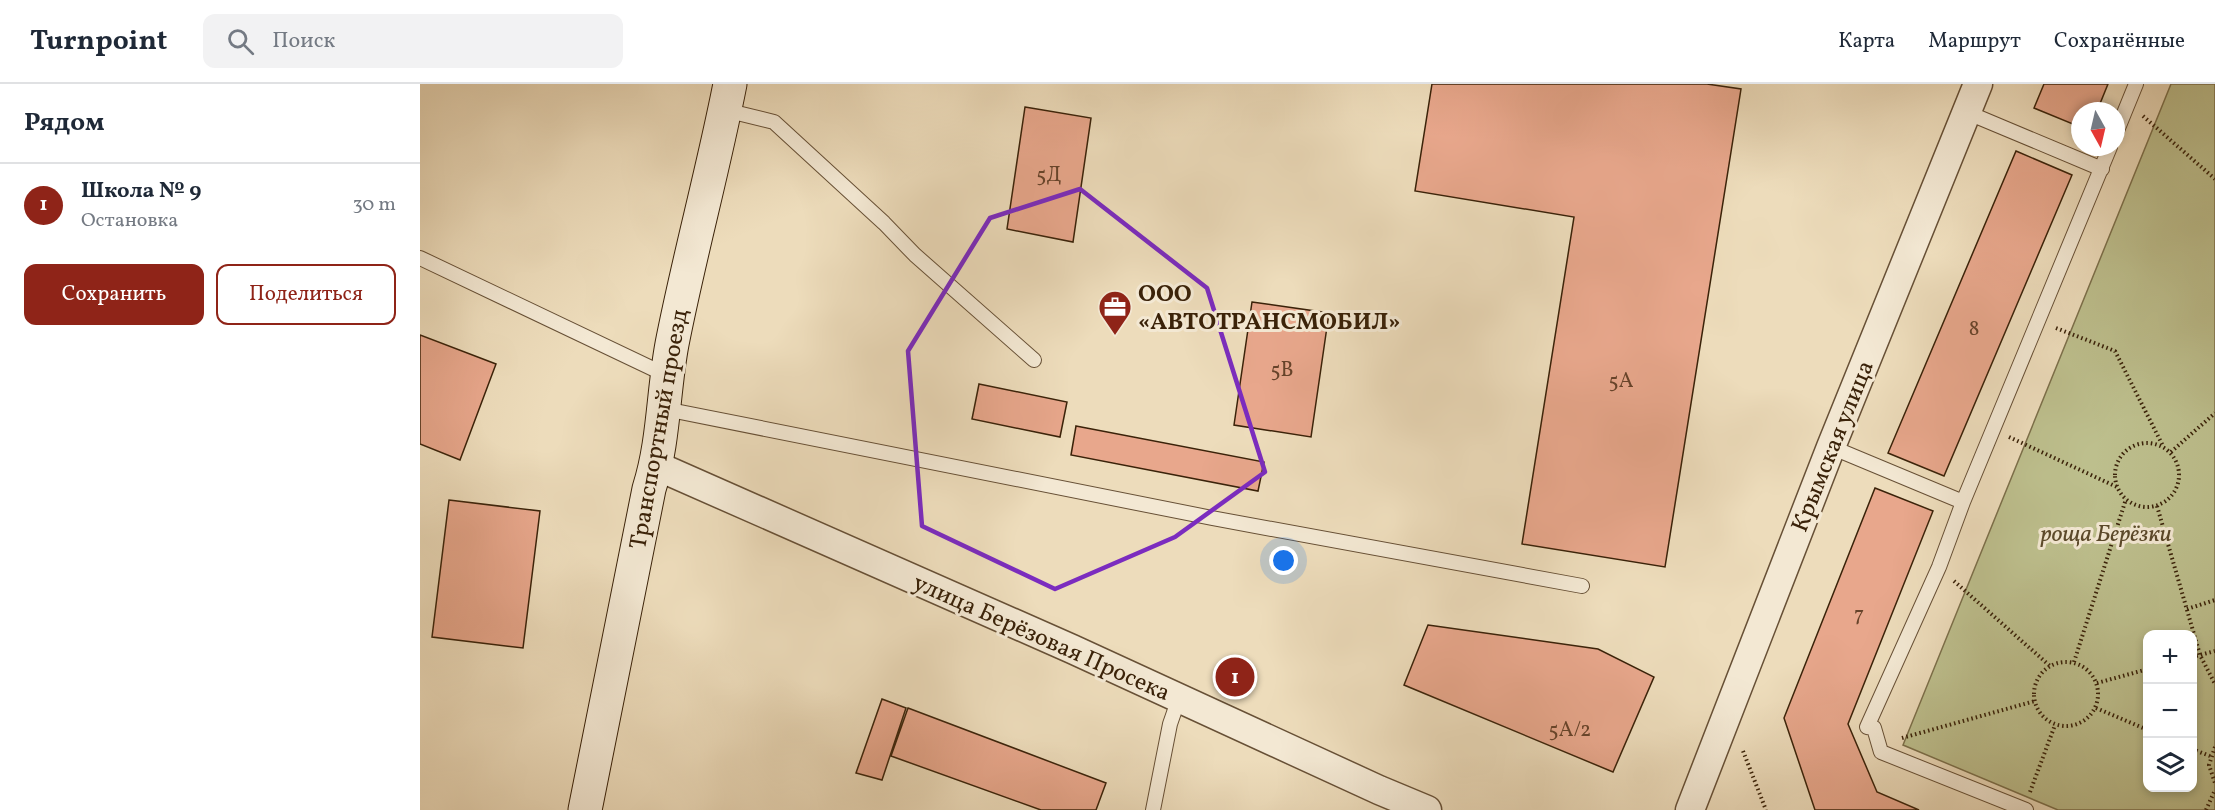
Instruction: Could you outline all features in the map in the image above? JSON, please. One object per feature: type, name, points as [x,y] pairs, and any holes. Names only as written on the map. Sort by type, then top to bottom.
[{"type":"main road","name":"Транспортный проезд","points":[[585,810],[649,489],[657,466],[665,409],[666,375],[727,97]]},
{"type":"street","name":"Крымская улица","points":[[1690,810],[1831,447],[1978,84]]},
{"type":"street","name":"улица Берёзовая Просека","points":[[657,466],[1426,810]]},
{"type":"lane","points":[[2125,110],[2136,84]]},
{"type":"lane","points":[[727,97],[774,122],[884,223],[915,255],[1034,360]]},
{"type":"lane","points":[[1966,112],[2102,169]]},
{"type":"lane","points":[[2025,809],[1881,752],[1874,728],[1867,727],[1939,567],[1963,502],[2107,156]]},
{"type":"lane","points":[[420,258],[666,375]]},
{"type":"lane","points":[[665,409],[1212,518],[1582,586]]},
{"type":"lane","points":[[1831,447],[1963,502]]},
{"type":"lane","points":[[1153,810],[1170,724],[1179,698]]},
{"type":"path","points":[[2128,103],[2215,179]]},
{"type":"path","points":[[2038,322],[2115,351],[2163,446],[2175,458],[2180,471],[2178,486],[2170,498],[2157,506],[2141,507],[2126,500],[2117,487],[2115,470],[2118,461],[2129,447],[2146,442],[2163,446]]},
{"type":"path","points":[[2170,452],[2215,412]]},
{"type":"path","points":[[1994,430],[2117,487]]},
{"type":"path","points":[[2074,662],[2126,500]]},
{"type":"path","points":[[2157,506],[2200,655],[2215,684]]},
{"type":"path","points":[[1939,567],[2050,666]]},
{"type":"path","points":[[2187,609],[2215,600]]},
{"type":"path","points":[[2197,656],[2215,651]]},
{"type":"path","points":[[2074,662],[2088,670],[2097,683],[2099,700],[2096,708],[2086,720],[2071,726],[2055,725],[2042,716],[2035,701],[2035,685],[2043,671],[2050,666],[2074,662]]},
{"type":"path","points":[[2097,683],[2143,670]]},
{"type":"path","points":[[1879,744],[2035,701]]},
{"type":"path","points":[[2096,708],[2143,728]]},
{"type":"path","points":[[2025,809],[2055,725]]},
{"type":"path","points":[[2215,747],[2210,756],[2210,772],[2215,783]]},
{"type":"path","points":[[2197,751],[2210,756]]},
{"type":"path","points":[[2206,810],[2215,790]]},
{"type":"highlighted area","points":[[1080,189],[1207,288],[1265,472],[1175,537],[1055,589],[922,526],[908,351],[990,218]]},
{"type":"green space","name":"роща Берёзки","points":[[2171,84],[2215,84],[2215,810],[2058,810],[1903,745]]},
{"type":"building","points":[[1432,84],[1707,84],[1741,89],[1665,567],[1522,544],[1574,217],[1415,191]]},
{"type":"building","points":[[2044,84],[2108,84],[2101,102],[2071,102],[2071,123],[2034,108]]},
{"type":"building","points":[[1025,107],[1091,118],[1073,242],[1007,229]]},
{"type":"building","points":[[2016,151],[2072,175],[1944,476],[1888,453]]},
{"type":"building","points":[[1252,302],[1329,313],[1311,437],[1234,425]]},
{"type":"building","points":[[420,335],[496,364],[460,460],[420,444]]},
{"type":"building","points":[[979,384],[1067,402],[1060,437],[972,419]]},
{"type":"building","points":[[1076,426],[1264,462],[1258,491],[1071,455]]},
{"type":"building","points":[[1875,488],[1933,511],[1848,724],[1877,792],[1919,810],[1815,810],[1784,718]]},
{"type":"building","points":[[449,500],[540,511],[523,648],[432,637]]},
{"type":"building","points":[[1428,625],[1598,649],[1654,677],[1613,772],[1404,685]]},
{"type":"building","points":[[882,699],[906,708],[882,780],[856,773]]},
{"type":"building","points":[[908,708],[1106,783],[1096,810],[1041,810],[891,756]]},
{"type":"place","name":"ООО «АВТОТРАНСМОБИЛ»","points":[[1115,336]]},
{"type":"place","name":"Школа № 9","points":[[1235,677]]}]
